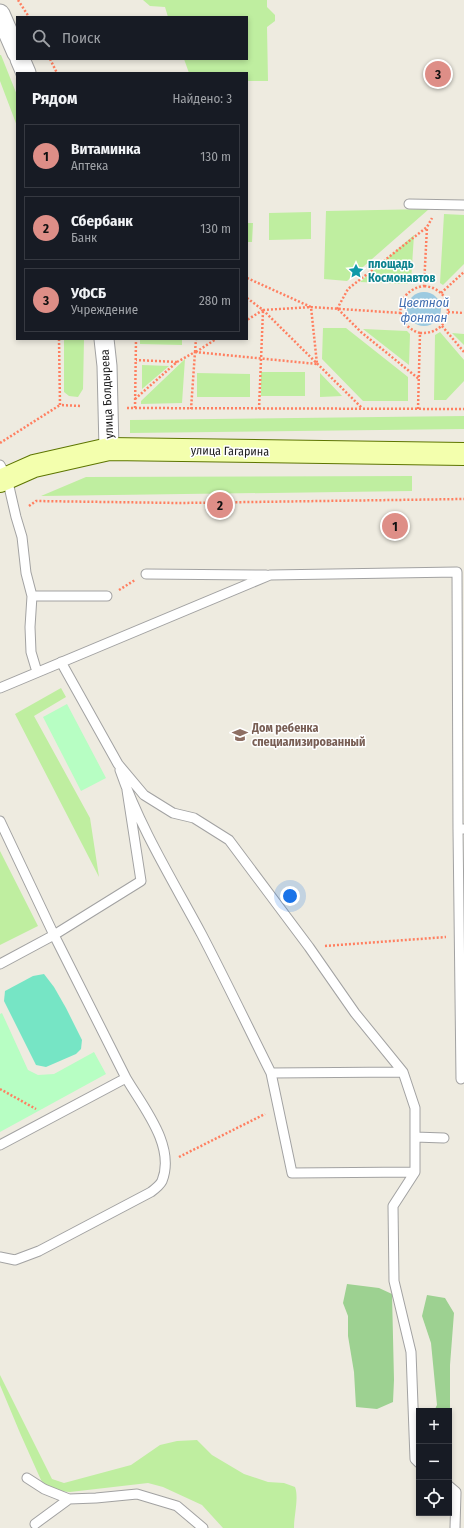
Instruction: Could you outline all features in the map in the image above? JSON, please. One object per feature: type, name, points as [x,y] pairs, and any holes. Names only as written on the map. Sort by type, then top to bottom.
[{"type":"main road","name":"улица Гагарина","points":[[2,474],[109,449],[464,454]]},
{"type":"street","points":[[0,14],[16,51]]},
{"type":"street","points":[[20,60],[26,72]]},
{"type":"street","name":"улица Болдырева","points":[[104,340],[107,366],[109,449]]},
{"type":"lane","points":[[409,204],[464,205]]},
{"type":"lane","points":[[2,474],[22,537],[26,573],[32,596],[30,627],[31,646],[37,672]]},
{"type":"lane","points":[[146,574],[270,575],[458,572],[461,829],[461,1079]]},
{"type":"lane","points":[[0,688],[270,575]]},
{"type":"lane","points":[[32,596],[107,596]]},
{"type":"lane","points":[[61,662],[118,764],[127,790],[161,860],[202,936],[271,1073],[292,1173],[415,1172]]},
{"type":"lane","points":[[118,764],[144,795],[173,813],[194,818],[229,840],[309,947],[355,1013],[403,1072],[415,1108],[415,1172],[392,1206],[394,1281],[411,1352],[414,1459],[416,1461]]},
{"type":"lane","points":[[0,964],[54,935],[141,881],[127,790]]},
{"type":"lane","points":[[0,821],[54,935],[126,1078],[159,1132],[166,1164],[162,1183],[151,1192],[40,1251],[15,1260],[0,1257]]},
{"type":"lane","points":[[271,1073],[403,1072]]},
{"type":"lane","points":[[0,1145],[126,1078]]},
{"type":"lane","points":[[415,1138],[444,1138]]},
{"type":"lane","points":[[27,1478],[44,1489],[70,1499],[137,1494],[177,1506],[203,1528]]},
{"type":"lane","points":[[452,1489],[456,1492],[455,1528]]},
{"type":"lane","points":[[35,1524],[70,1499]]},
{"type":"path","points":[[18,0],[28,16]]},
{"type":"path","points":[[50,60],[56,72]]},
{"type":"path","points":[[337,309],[348,289],[427,227],[424,286]]},
{"type":"path","points":[[441,293],[464,272]]},
{"type":"path","points":[[248,278],[311,307]]},
{"type":"path","points":[[424,286],[434,288],[441,293],[446,300],[448,312],[442,326],[431,332],[420,333],[408,327],[400,313],[405,295],[413,289],[424,286]]},
{"type":"path","points":[[248,299],[263,310],[363,409]]},
{"type":"path","points":[[311,307],[318,364]]},
{"type":"path","points":[[248,319],[263,310],[311,307],[400,313]]},
{"type":"path","points":[[337,309],[361,332],[419,379]]},
{"type":"path","points":[[259,409],[263,310]]},
{"type":"path","points":[[448,312],[464,313]]},
{"type":"path","points":[[442,326],[464,352]]},
{"type":"path","points":[[418,409],[420,333]]},
{"type":"path","points":[[59,340],[60,405]]},
{"type":"path","points":[[135,408],[136,340]]},
{"type":"path","points":[[191,409],[196,340]]},
{"type":"path","points":[[135,399],[177,362],[214,340]]},
{"type":"path","points":[[195,352],[318,364]]},
{"type":"path","points":[[136,360],[177,362]]},
{"type":"path","points":[[0,443],[60,405],[81,406]]},
{"type":"path","points":[[122,408],[464,409]]},
{"type":"path","points":[[16,517],[36,501],[180,503],[464,499]]},
{"type":"path","points":[[107,596],[146,574]]},
{"type":"path","points":[[309,947],[460,936]]},
{"type":"path","points":[[0,1089],[51,1118]]},
{"type":"path","points":[[166,1164],[278,1108]]},
{"type":"green space","points":[[143,0],[267,0],[267,7],[275,15],[275,21],[267,27],[268,81],[248,81],[248,72],[189,72],[184,60],[248,60],[248,16],[168,16],[165,7],[150,6]]},
{"type":"green space","points":[[1,55],[16,92],[16,123],[0,81]]},
{"type":"green space","points":[[429,209],[347,281],[324,279],[326,211]]},
{"type":"green space","points":[[311,212],[311,239],[269,240],[269,213]]},
{"type":"green space","points":[[444,214],[464,215],[464,264],[443,285],[440,283]]},
{"type":"green space","points":[[248,223],[253,223],[252,242],[248,242]]},
{"type":"green space","points":[[414,235],[411,281],[407,284],[360,282]]},
{"type":"green space","points":[[323,328],[346,328],[408,377],[408,401],[363,401],[322,359]]},
{"type":"green space","points":[[363,329],[407,331],[410,334],[409,365]]},
{"type":"green space","points":[[440,332],[464,360],[464,381],[446,400],[434,400],[435,335]]},
{"type":"green space","points":[[452,333],[464,334],[464,345]]},
{"type":"green space","points":[[64,340],[84,340],[83,389],[78,397],[69,396],[64,392]]},
{"type":"green space","points":[[140,340],[182,340],[182,345],[140,344]]},
{"type":"green space","points":[[185,359],[182,403],[141,404],[141,401]]},
{"type":"green space","points":[[142,365],[169,366],[142,389]]},
{"type":"green space","points":[[261,372],[305,372],[305,396],[261,396]]},
{"type":"green space","points":[[197,373],[250,374],[250,397],[197,397]]},
{"type":"green space","points":[[320,373],[342,396],[320,397]]},
{"type":"green space","points":[[464,416],[464,429],[130,433],[130,420]]},
{"type":"green space","points":[[412,476],[412,491],[41,496],[86,477]]},
{"type":"green space","points":[[61,688],[66,697],[34,716],[90,818],[99,877],[15,714]]},
{"type":"green space","points":[[67,704],[106,778],[81,791],[43,717]]},
{"type":"green space","points":[[0,851],[38,926],[0,945]]},
{"type":"green space","points":[[44,974],[54,987],[82,1040],[81,1049],[76,1054],[46,1067],[36,1065],[4,1001],[5,991],[33,976]]},
{"type":"green space","points":[[2,1013],[28,1070],[38,1075],[54,1074],[94,1052],[106,1074],[0,1132],[0,1014]]},
{"type":"green space","points":[[347,1284],[379,1288],[392,1294],[394,1380],[393,1402],[377,1409],[356,1407],[354,1372],[348,1336],[348,1316],[343,1303]]},
{"type":"green space","points":[[427,1295],[445,1298],[454,1313],[450,1365],[450,1408],[436,1408],[437,1405],[431,1343],[422,1316]]},
{"type":"green space","points":[[0,1375],[52,1479],[64,1483],[131,1465],[160,1445],[177,1441],[197,1440],[212,1455],[244,1474],[268,1482],[284,1483],[295,1487],[296,1501],[294,1528],[223,1528],[202,1505],[163,1487],[148,1483],[70,1492],[59,1491],[47,1487],[41,1480],[20,1433],[0,1385]]},
{"type":"water","name":"Цветной фонтан","points":[[427,292],[436,297],[440,302],[440,316],[436,321],[431,325],[421,326],[417,325],[408,316],[407,306],[408,302],[417,293]]},
{"type":"place","name":"УФСБ","points":[[438,74]]},
{"type":"place","name":"площадь Космонавтов","points":[[356,271]]},
{"type":"place","name":"Сбербанк","points":[[220,505]]},
{"type":"place","name":"Витаминка","points":[[395,526]]},
{"type":"place","name":"Дом ребенка специализированный","points":[[240,735]]}]
